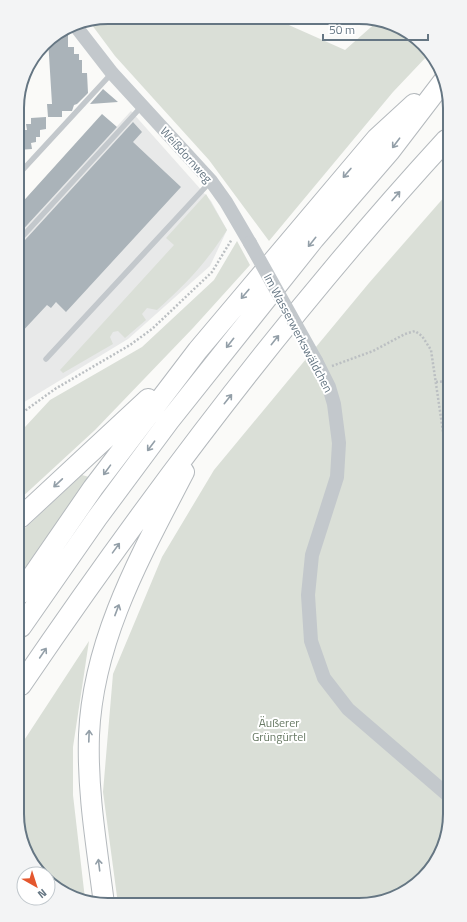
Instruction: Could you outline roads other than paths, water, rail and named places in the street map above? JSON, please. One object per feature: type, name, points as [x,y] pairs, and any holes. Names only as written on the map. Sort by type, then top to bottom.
[{"type":"highway","points":[[24,588],[93,488],[198,350],[377,138],[439,82]]},
{"type":"highway","points":[[24,623],[97,518],[169,421],[314,238],[390,151],[440,84]]},
{"type":"highway","points":[[24,681],[93,580],[214,417],[370,226],[443,143]]},
{"type":"highway","points":[[24,514],[198,350]]},
{"type":"highway","points":[[103,898],[89,763],[89,735],[93,694],[101,657],[116,610],[136,565],[214,417]]},
{"type":"street","name":"Weißdornweg","points":[[78,29],[112,73],[211,181],[226,202],[250,243]]},
{"type":"street","name":"Im Wasserwerkswäldchen","points":[[250,243],[316,361],[329,387],[334,404],[339,443],[337,476],[312,555],[308,595],[311,641],[324,678],[348,709],[443,791]]},
{"type":"lane","points":[[24,169],[112,73]]},
{"type":"lane","points":[[24,236],[142,106]]},
{"type":"lane","points":[[46,359],[211,181]]},
{"type":"park label","name":"Äußerer Grüngürtel","points":[[279,730]]}]
